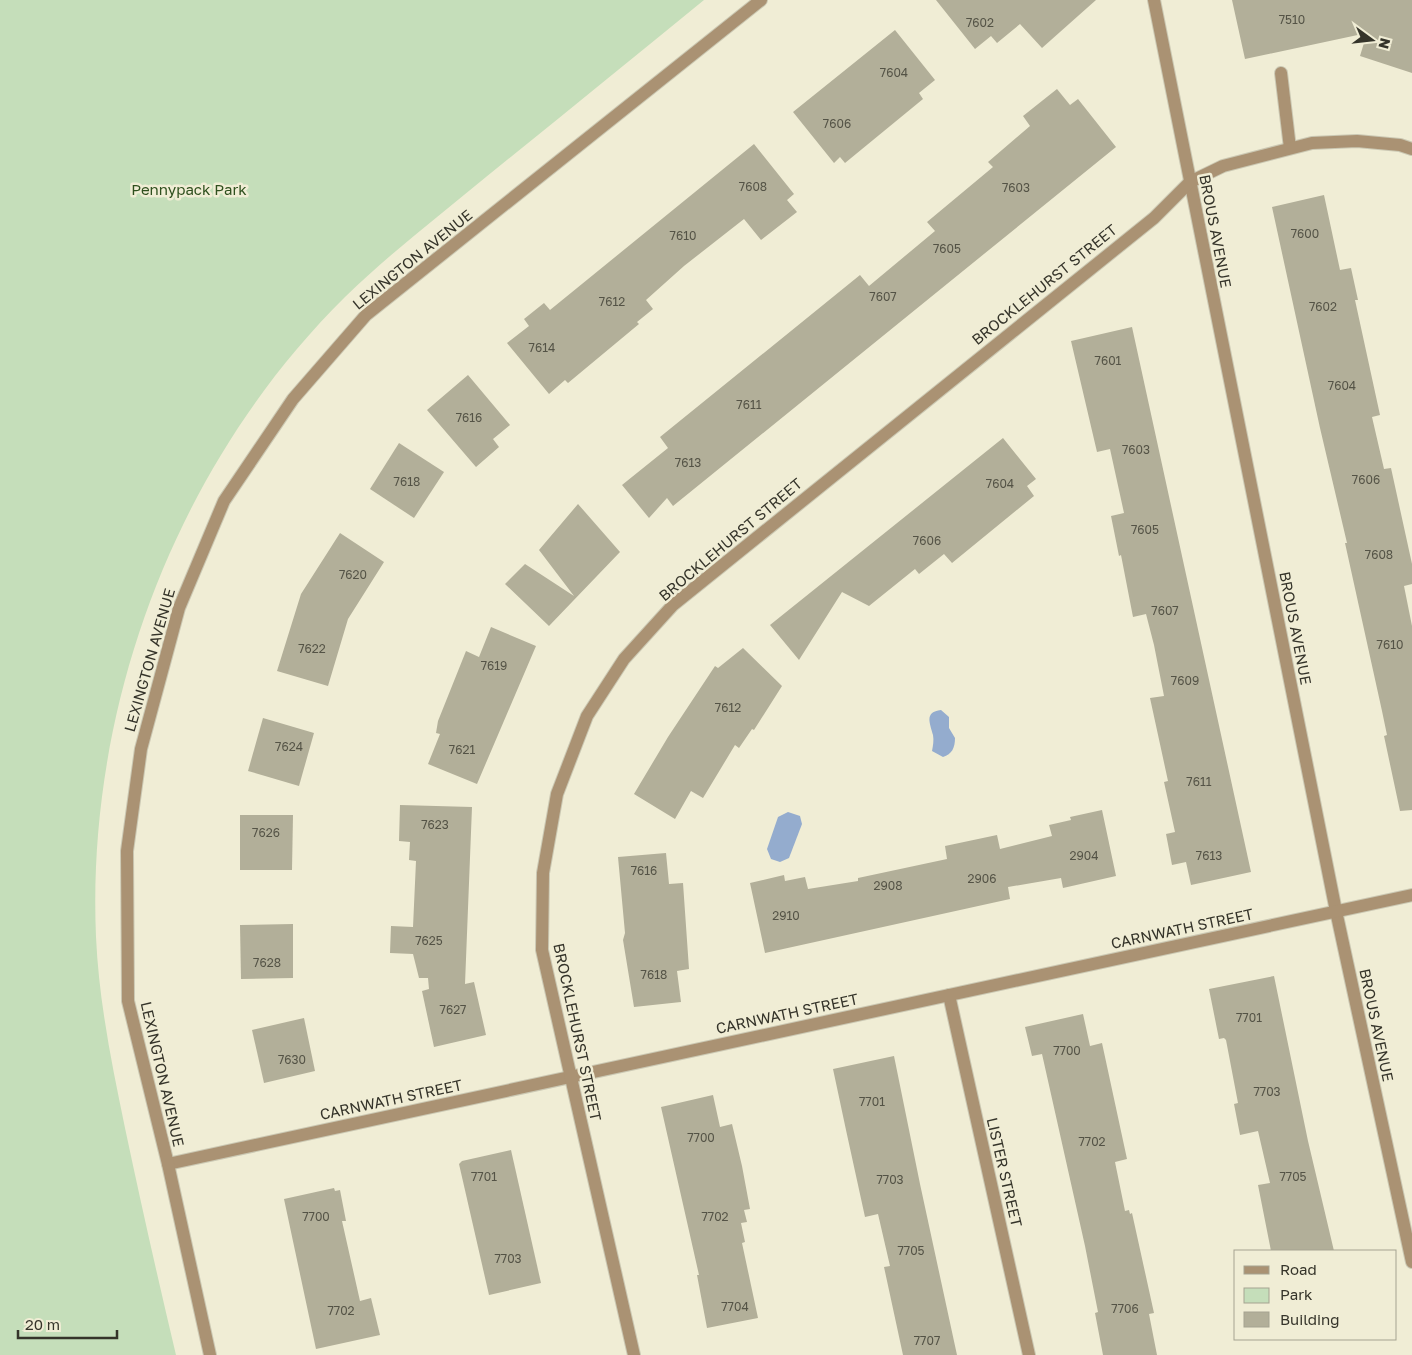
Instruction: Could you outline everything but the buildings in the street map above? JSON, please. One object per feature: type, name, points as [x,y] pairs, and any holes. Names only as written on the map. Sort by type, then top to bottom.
[{"type":"street","name":"LEXINGTON AVENUE","points":[[210,1355],[168,1164],[128,1001],[127,851],[140,749],[179,608],[224,501],[293,399],[366,315],[762,0]]},
{"type":"street","name":"BROUS AVENUE","points":[[1154,0],[1336,911],[1412,1262]]},
{"type":"street","points":[[1281,73],[1290,148]]},
{"type":"street","name":"BROCKLEHURST STREET","points":[[634,1355],[542,950],[542,872],[557,794],[587,716],[624,659],[673,605],[1154,218],[1190,182],[1223,166],[1312,143],[1357,141],[1412,149]]},
{"type":"street","name":"CARNWATH STREET","points":[[168,1164],[1412,895]]},
{"type":"street","name":"LISTER STREET","points":[[949,995],[1029,1355]]},
{"type":"green space","name":"Pennypack Park","points":[[0,0],[704,0],[414,235],[345,297],[286,362],[234,434],[190,510],[154,591],[126,675],[107,761],[97,849],[96,937],[103,1009],[115,1081],[176,1355],[0,1355]]},
{"type":"water","points":[[941,710],[949,717],[949,728],[955,738],[952,750],[943,757],[932,751],[933,737],[930,722],[932,713]]},
{"type":"water","points":[[788,812],[800,816],[802,824],[789,858],[780,862],[771,859],[767,849],[778,817]]}]
